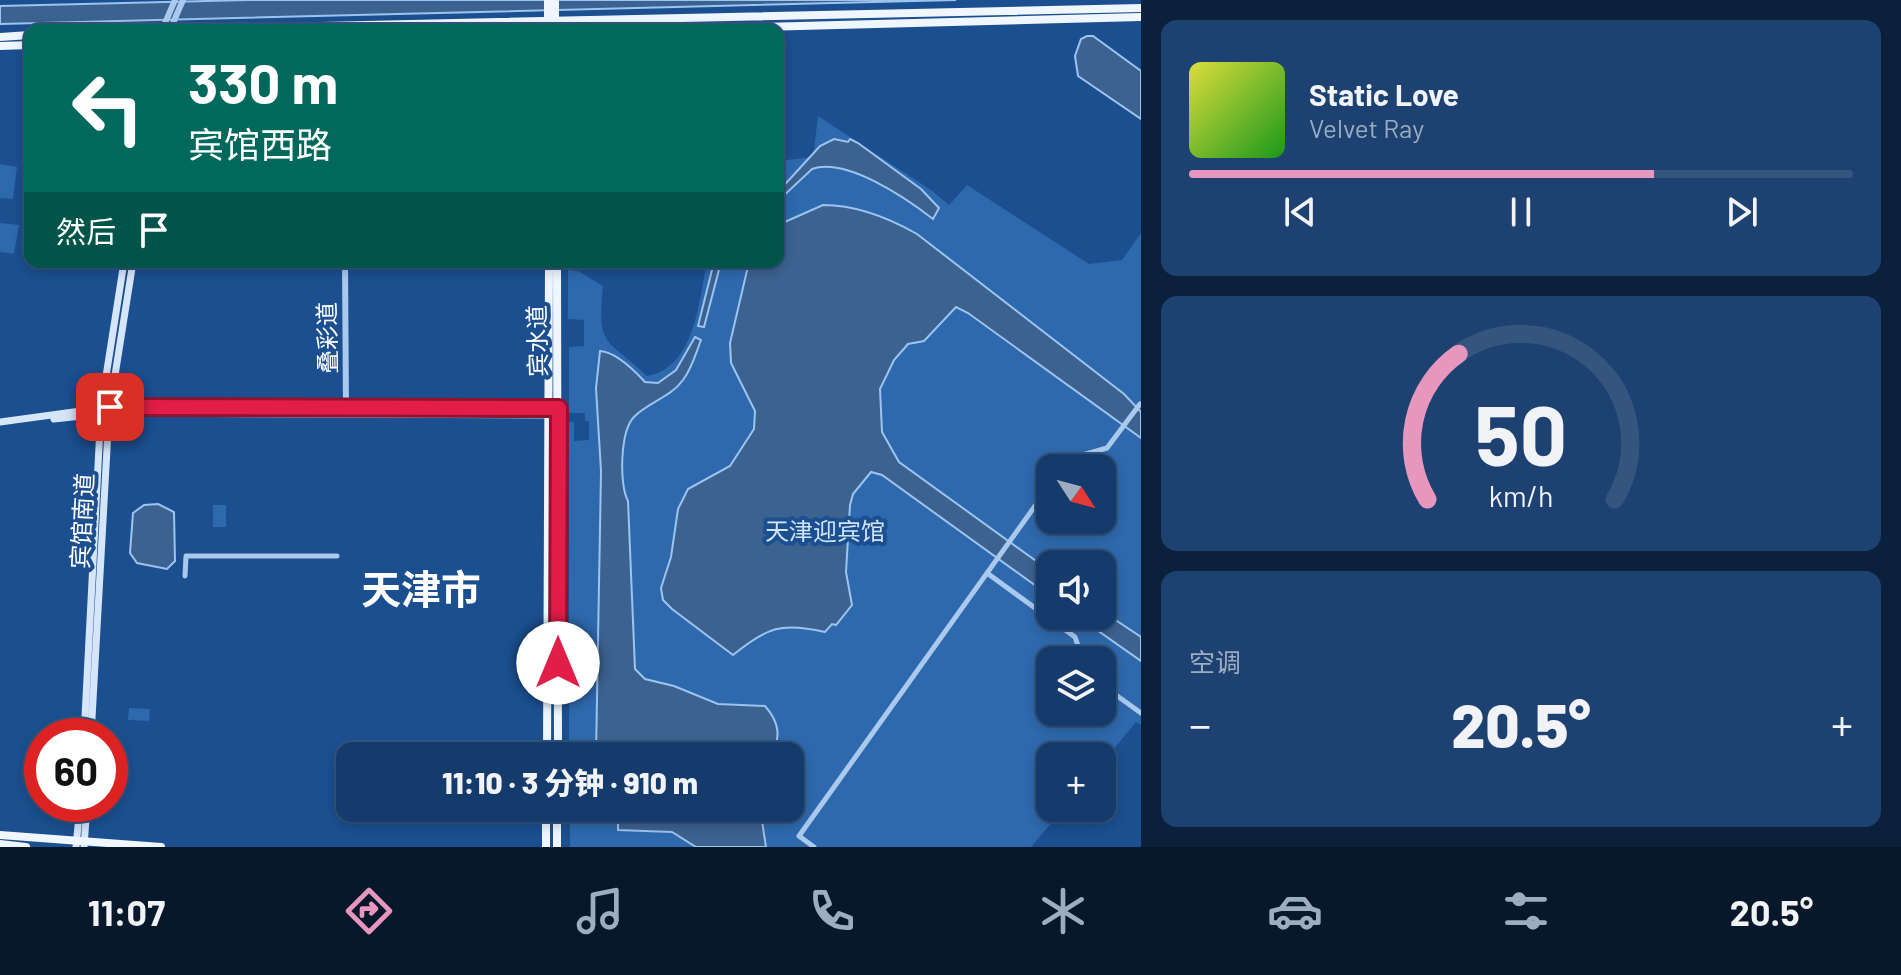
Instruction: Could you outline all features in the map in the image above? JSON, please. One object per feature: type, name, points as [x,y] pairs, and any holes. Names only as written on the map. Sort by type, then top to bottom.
[{"type":"main road","points":[[548,0],[552,22]]},
{"type":"main road","points":[[552,22],[555,0]]},
{"type":"main road","points":[[781,24],[1130,8],[1141,17]]},
{"type":"main road","points":[[442,24],[1141,8]]},
{"type":"main road","points":[[0,37],[24,35]]},
{"type":"main road","points":[[0,46],[24,45]]},
{"type":"main road","name":"宾馆南道","points":[[85,718],[105,410],[123,268]]},
{"type":"main road","name":"宾馆南道","points":[[92,718],[105,410],[132,268]]},
{"type":"main road","name":"宾水道","points":[[549,268],[558,742]]},
{"type":"main road","name":"宾水道","points":[[547,742],[557,268]]},
{"type":"main road","points":[[0,424],[105,410],[554,412]]},
{"type":"main road","points":[[80,822],[81,844]]},
{"type":"main road","points":[[81,844],[84,822]]},
{"type":"main road","points":[[546,822],[546,847]]},
{"type":"main road","points":[[557,822],[557,847]]},
{"type":"main road","points":[[0,835],[81,844],[161,847]]},
{"type":"main road","points":[[0,844],[26,847]]},
{"type":"street","points":[[168,24],[175,0]]},
{"type":"street","points":[[169,24],[183,0]]},
{"type":"street","name":"叠彩道","points":[[345,268],[346,411]]},
{"type":"street","points":[[1091,454],[1101,452],[1140,404]]},
{"type":"street","points":[[814,847],[799,836],[1036,504]]},
{"type":"street","points":[[185,576],[186,556],[337,556]]},
{"type":"street","points":[[987,573],[1075,637],[1078,646]]},
{"type":"street","points":[[1116,695],[1141,713]]},
{"type":"green space","name":"天津迎宾馆","points":[[818,116],[949,205],[967,185],[1089,264],[1122,260],[1141,233],[1141,725],[1136,722],[1116,746],[1116,742],[1036,742],[1036,822],[1052,822],[1031,847],[570,847],[570,822],[804,822],[804,742],[569,742],[569,422],[574,422],[574,441],[589,440],[589,421],[585,421],[585,413],[569,413],[569,347],[584,346],[584,320],[568,319],[568,270],[578,271],[603,286],[603,332],[613,347],[647,376],[663,370],[676,360],[685,347],[697,313],[706,268],[784,268],[784,160],[813,157]]},
{"type":"green space","points":[[0,164],[17,167],[13,199],[0,198]]},
{"type":"green space","points":[[0,223],[19,225],[14,254],[0,252]]},
{"type":"green space","points":[[213,505],[226,505],[226,527],[213,527]]},
{"type":"green space","points":[[129,708],[150,709],[149,721],[128,720]]},
{"type":"shaded area","points":[[248,0],[956,0],[0,24],[0,6]]},
{"type":"shaded area","points":[[1093,36],[1141,71],[1141,119],[1078,76],[1075,56],[1081,39]]},
{"type":"shaded area","points":[[834,139],[848,142],[850,139],[858,143],[921,189],[939,208],[933,219],[875,182],[841,169],[812,169],[784,195],[784,185],[820,146]]},
{"type":"shaded area","points":[[823,205],[848,207],[895,223],[917,234],[1124,394],[1141,412],[1141,438],[956,307],[924,341],[908,344],[894,360],[880,389],[882,432],[899,462],[1036,561],[1036,586],[882,475],[871,472],[853,494],[850,505],[846,572],[852,605],[836,625],[832,624],[825,632],[797,627],[776,629],[756,638],[733,655],[663,600],[661,588],[671,557],[678,509],[688,489],[730,466],[754,429],[755,411],[731,363],[730,343],[748,268],[784,268],[784,222]]},
{"type":"shaded area","points":[[712,268],[719,268],[704,327],[698,326]]},
{"type":"shaded area","points":[[695,337],[701,340],[694,360],[678,386],[634,417],[629,424],[624,446],[622,471],[628,501],[635,669],[645,679],[674,686],[718,704],[765,706],[776,724],[776,742],[596,742],[601,471],[596,388],[600,351],[618,358],[645,382],[658,383],[676,370]]},
{"type":"shaded area","points":[[158,504],[174,512],[175,561],[167,569],[137,563],[130,553],[133,513],[144,505]]},
{"type":"shaded area","points":[[1116,620],[1141,637],[1141,661],[1097,630],[1116,630]]},
{"type":"shaded area","points":[[618,822],[762,822],[766,847],[696,847],[672,832],[618,830]]},
{"type":"district","name":"天津市","points":[[421,590]]},
{"type":"route","points":[[110,407],[559,408],[558,663]]}]
